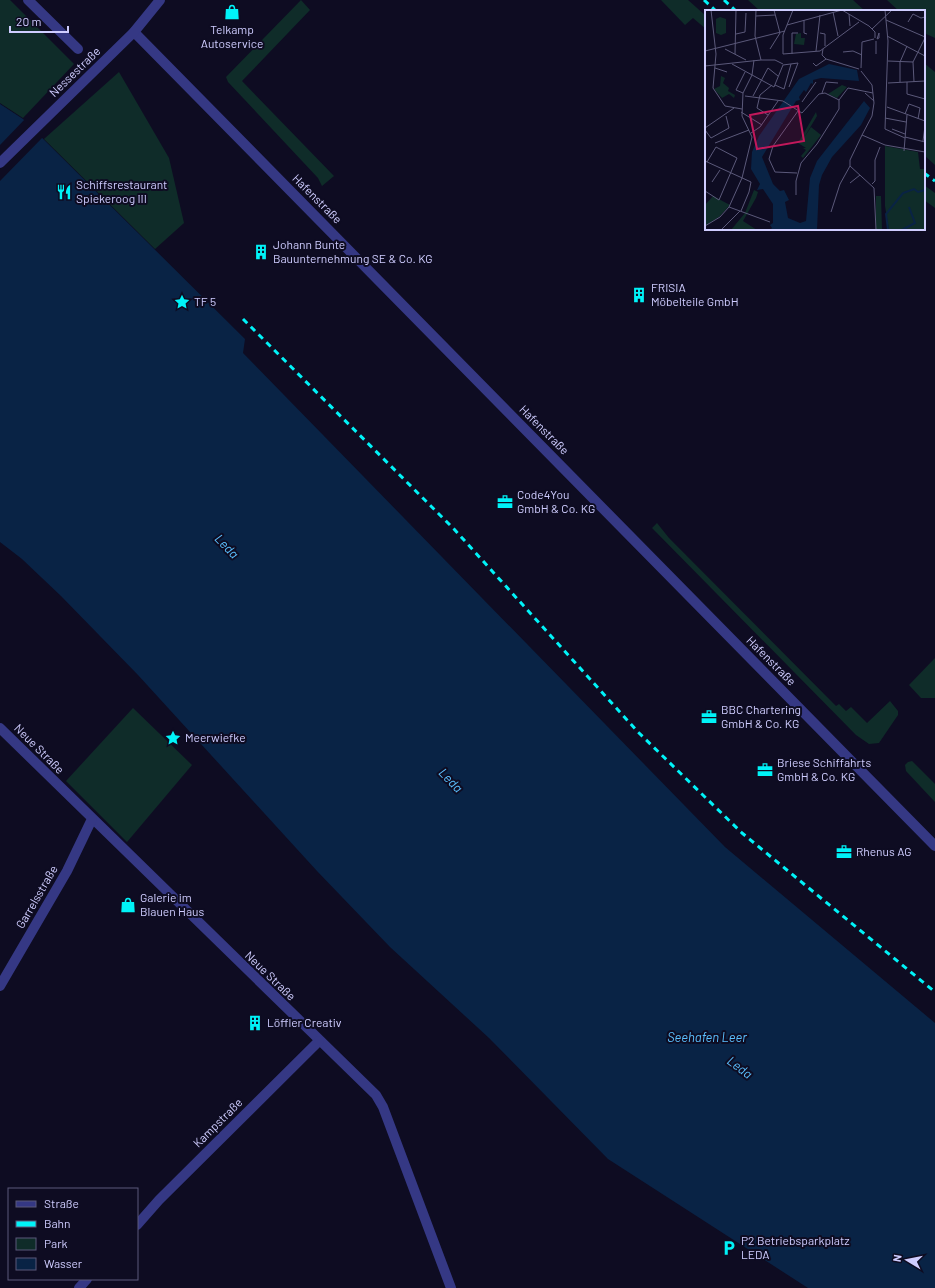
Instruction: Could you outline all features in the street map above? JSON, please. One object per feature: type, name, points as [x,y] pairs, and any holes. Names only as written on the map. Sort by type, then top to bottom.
[{"type":"street","points":[[28,0],[78,49]]},
{"type":"street","name":"Nessestraße","points":[[0,163],[134,32],[160,0]]},
{"type":"street","name":"Hafenstraße","points":[[134,32],[935,846]]},
{"type":"street","name":"Neue Straße","points":[[0,728],[319,1042],[376,1096],[383,1107],[451,1288]]},
{"type":"street","name":"Garrelsstraße","points":[[0,986],[67,871],[92,819]]},
{"type":"street","name":"Kampstraße","points":[[138,1224],[159,1200],[319,1042]]},
{"type":"street","points":[[79,1288],[86,1280]]},
{"type":"green space","points":[[0,0],[10,0],[74,64],[23,118],[0,103]]},
{"type":"green space","points":[[301,0],[310,10],[242,81],[334,176],[322,186],[318,178],[228,82],[226,77]]},
{"type":"green space","points":[[661,0],[688,0],[705,15],[705,28],[693,18],[685,25]]},
{"type":"green space","points":[[748,0],[853,0],[864,10],[759,10]]},
{"type":"green space","points":[[887,0],[935,0],[935,38],[925,33],[925,10],[898,10]]},
{"type":"green space","points":[[925,64],[935,72],[935,165],[925,156]]},
{"type":"green space","points":[[119,72],[169,158],[184,223],[155,249],[44,139]]},
{"type":"green space","points":[[925,186],[935,193],[935,208],[925,201]]},
{"type":"green space","points":[[657,523],[669,538],[836,706],[839,704],[846,711],[851,707],[867,723],[890,701],[898,711],[898,715],[879,743],[869,744],[856,735],[652,528]]},
{"type":"green space","points":[[935,658],[935,698],[921,698],[909,685]]},
{"type":"green space","points":[[133,708],[192,765],[127,842],[66,781]]},
{"type":"green space","points":[[912,761],[935,784],[935,802],[906,771],[905,765]]},
{"type":"water","name":"Seehafen Leer","points":[[0,104],[23,119],[245,339],[243,353],[725,847],[935,1023],[935,1288],[808,1288],[608,1159],[489,1038],[390,947],[317,871],[138,675],[61,596],[22,559],[0,542]]},
{"type":"pier","points":[[26,118],[44,136],[0,181],[0,145]]},
{"type":"railway","points":[[704,0],[715,10]]},
{"type":"railway","points":[[724,0],[735,10]]},
{"type":"railway","points":[[925,174],[935,181]]},
{"type":"railway","points":[[243,319],[454,529],[638,732],[742,833],[935,992]]},
{"type":"place","name":"Telkamp Autoservice","points":[[232,12]]},
{"type":"place","name":"Schiffsrestaurant Spiekeroog III","points":[[64,192]]},
{"type":"place","name":"Johann Bunte Bauunternehmung SE & Co. KG","points":[[261,252]]},
{"type":"place","name":"FRISIA Möbelteile GmbH","points":[[639,295]]},
{"type":"place","name":"TF 5","points":[[182,302]]},
{"type":"place","name":"Code4You GmbH & Co. KG","points":[[505,502]]},
{"type":"place","name":"BBC Chartering GmbH & Co. KG","points":[[709,717]]},
{"type":"place","name":"Meerwiefke","points":[[173,738]]},
{"type":"place","name":"Briese Schiffahrts GmbH & Co. KG","points":[[765,770]]},
{"type":"place","name":"Rhenus AG","points":[[844,852]]},
{"type":"place","name":"Galerie im Blauen Haus","points":[[128,905]]},
{"type":"place","name":"Löffler Creativ","points":[[255,1023]]},
{"type":"place","name":"P2 Betriebsparkplatz LEDA","points":[[729,1248]]},
{"type":"water label","name":"Leda","points":[[227,546]]},
{"type":"water label","name":"Leda","points":[[451,780]]},
{"type":"water label","name":"Leda","points":[[740,1067]]}]
